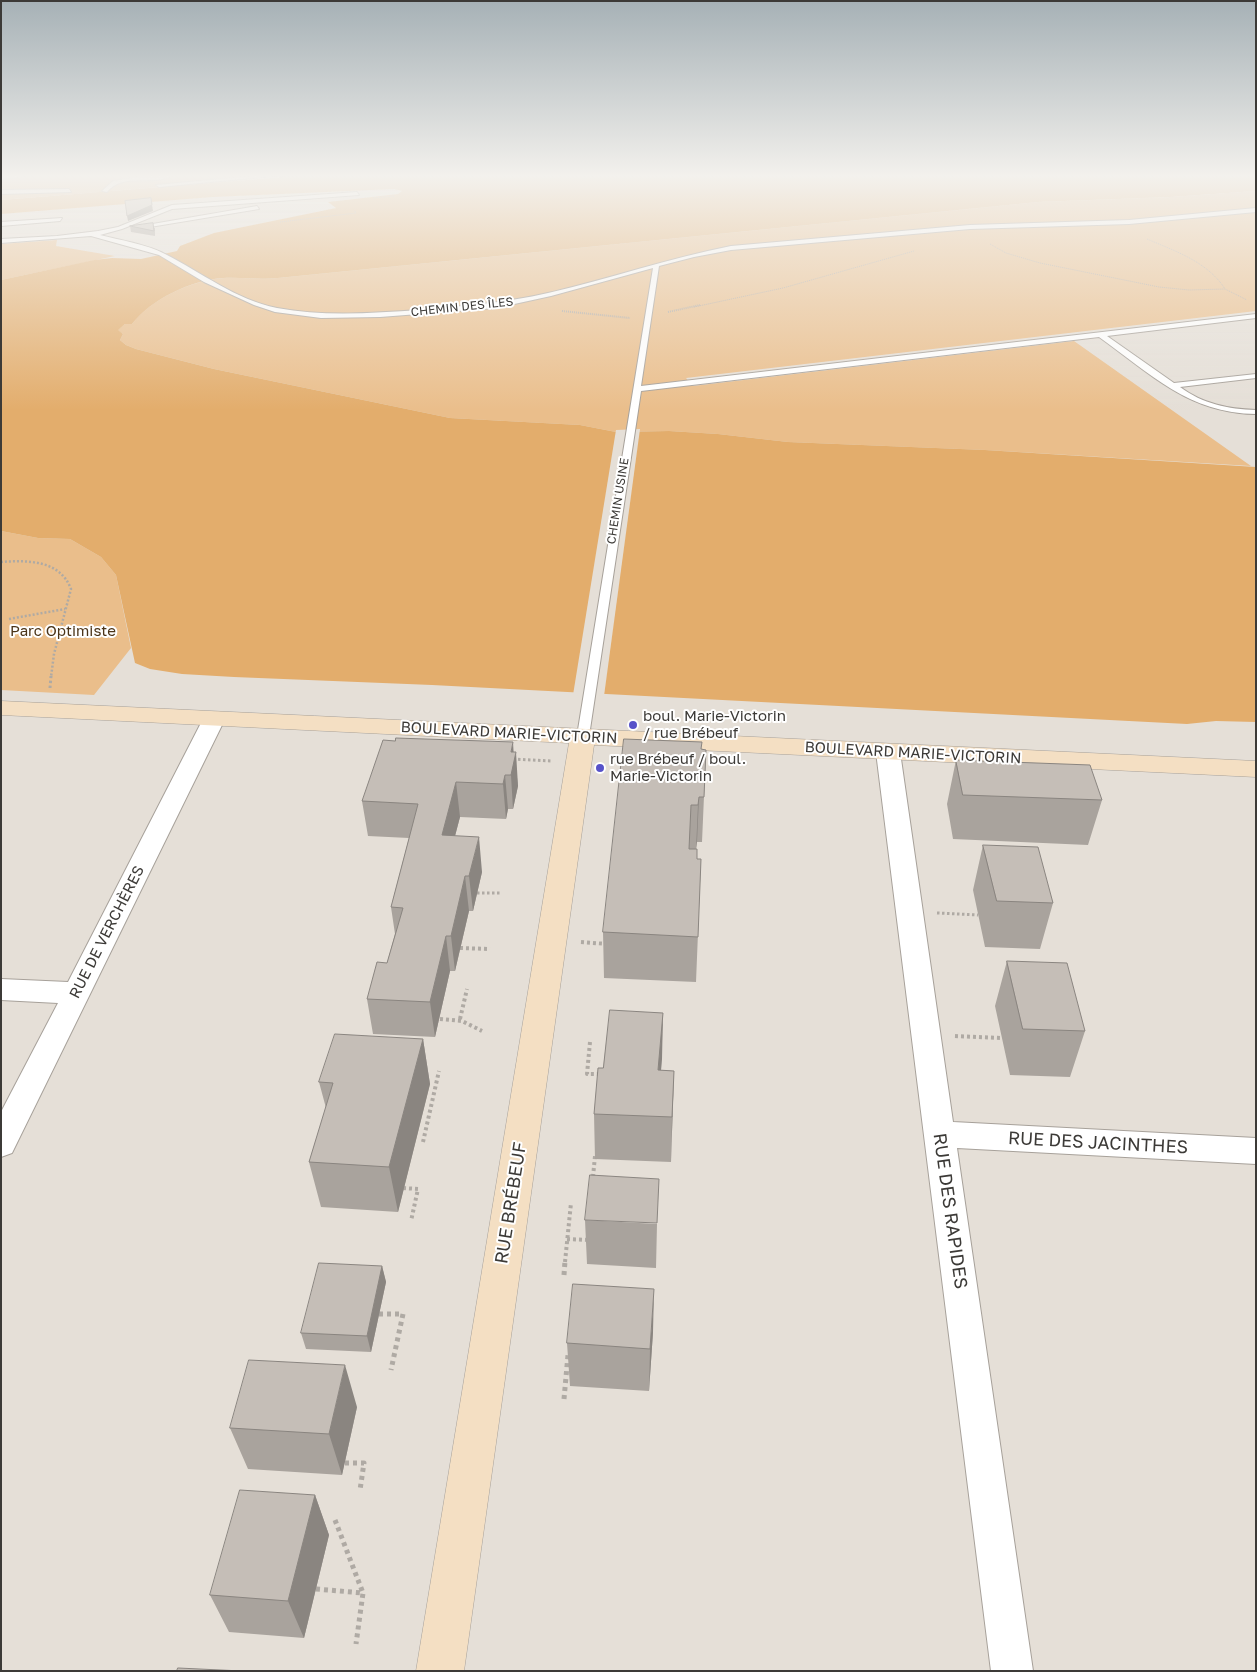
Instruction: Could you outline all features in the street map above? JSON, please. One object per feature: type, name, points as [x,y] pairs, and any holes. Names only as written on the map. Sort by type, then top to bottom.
[{"type":"street","name":"BOULEVARD MARIE-VICTORIN","points":[[1,708],[214,719],[585,723],[888,752],[1256,769]]},
{"type":"street","name":"RUE DE VERCHÈRES","points":[[1,1144],[214,719]]},
{"type":"street","name":"RUE BRÉBEUF","points":[[440,1671],[585,723]]},
{"type":"street","name":"RUE DES RAPIDES","points":[[888,752],[1012,1671]]},
{"type":"street","points":[[1,990],[77,993]]},
{"type":"street","name":"RUE DES JACINTHES","points":[[940,1134],[1256,1151]]},
{"type":"lane","name":"CHEMIN DES ÎLES","points":[[162,254],[206,281],[256,304],[275,310],[321,316],[361,316],[496,306],[549,295],[698,254]]},
{"type":"lane","name":"CHEMIN USINE","points":[[585,723],[631,415],[656,267]]},
{"type":"lane","points":[[636,388],[1256,316]]},
{"type":"lane","points":[[1100,334],[1187,396],[1212,407],[1256,412]]},
{"type":"lane","points":[[1172,386],[1256,376]]},
{"type":"path","points":[[554,310],[606,314],[647,320],[783,288],[903,254]]},
{"type":"path","points":[[1010,254],[1051,265],[1177,290],[1225,289],[1249,300]]},
{"type":"path","points":[[1179,254],[1212,273],[1222,282],[1225,289]]},
{"type":"path","points":[[1,562],[36,562],[64,575],[70,582],[71,589],[54,654],[49,693]]},
{"type":"path","points":[[9,619],[65,609]]},
{"type":"path","points":[[504,758],[554,761]]},
{"type":"path","points":[[477,893],[502,893]]},
{"type":"path","points":[[909,912],[978,915]]},
{"type":"path","points":[[460,948],[490,949]]},
{"type":"path","points":[[460,1019],[467,989]]},
{"type":"path","points":[[440,1018],[460,1019],[473,1024],[482,1032]]},
{"type":"path","points":[[926,1036],[1001,1038]]},
{"type":"path","points":[[590,1042],[587,1074],[608,1074]]},
{"type":"path","points":[[423,1142],[439,1071]]},
{"type":"path","points":[[424,1107],[431,1108]]},
{"type":"path","points":[[593,1177],[595,1152]]},
{"type":"path","points":[[404,1188],[418,1189],[411,1221]]},
{"type":"path","points":[[564,1275],[571,1203]]},
{"type":"path","points":[[568,1239],[589,1240]]},
{"type":"path","points":[[380,1314],[403,1314],[391,1370]]},
{"type":"path","points":[[564,1399],[569,1353],[573,1353]]},
{"type":"path","points":[[345,1463],[364,1463],[360,1490]]},
{"type":"path","points":[[335,1520],[363,1593],[356,1644]]},
{"type":"path","points":[[316,1589],[363,1593]]},
{"type":"green space","points":[[1,254],[103,254],[115,256],[1,280]]},
{"type":"green space","points":[[518,254],[1256,254],[1256,311],[686,378],[693,386],[1074,341],[1251,466],[985,450],[788,442],[718,434],[669,431],[616,432],[580,425],[450,418],[214,369],[136,349],[120,340],[123,334],[117,330],[125,324],[132,324],[150,307],[173,292],[199,283],[224,278],[278,278]]},
{"type":"green space","name":"Parc Optimiste","points":[[1,531],[38,538],[70,539],[101,557],[116,575],[131,648],[94,695],[1,690]]},
{"type":"shaded area","points":[[163,254],[518,254],[278,278],[223,278],[211,280],[173,292],[150,307],[132,324],[125,324],[118,330],[123,334],[120,340],[136,349],[214,369],[450,418],[580,425],[616,432],[669,431],[718,434],[788,442],[985,450],[1256,467],[1256,722],[1216,721],[1187,724],[432,685],[234,677],[182,674],[150,669],[135,663],[116,575],[101,557],[70,539],[38,538],[1,531],[1,280],[94,260],[112,258],[141,259]]},
{"type":"pier","points":[[640,429],[604,696],[573,695],[616,430]]},
{"type":"building","points":[[396,738],[513,742],[511,752],[516,752],[511,775],[505,775],[503,784],[456,782],[442,835],[479,837],[469,876],[465,876],[451,936],[446,936],[430,1002],[367,999],[377,962],[387,963],[403,908],[391,907],[418,804],[362,801],[383,740],[395,741]]},
{"type":"building","points":[[624,739],[702,742],[701,749],[706,750],[704,797],[699,797],[698,805],[691,805],[689,849],[697,849],[697,859],[701,859],[698,937],[603,932]]},
{"type":"building","points":[[956,760],[1090,765],[1102,800],[963,795]]},
{"type":"building","points":[[983,845],[1038,847],[1053,903],[997,901]]},
{"type":"building","points":[[1007,961],[1067,963],[1085,1031],[1023,1029]]},
{"type":"building","points":[[610,1010],[663,1013],[658,1070],[674,1071],[672,1117],[594,1114],[598,1068],[603,1068]]},
{"type":"building","points":[[335,1034],[423,1039],[389,1167],[309,1162],[333,1083],[319,1082]]},
{"type":"building","points":[[590,1175],[659,1179],[657,1223],[585,1220]]},
{"type":"building","points":[[319,1263],[382,1266],[367,1336],[301,1333]]},
{"type":"building","points":[[573,1284],[654,1289],[650,1349],[567,1343]]},
{"type":"building","points":[[249,1360],[345,1365],[329,1434],[230,1428]]},
{"type":"building","points":[[240,1490],[315,1495],[288,1601],[210,1595]]},
{"type":"building","points":[[178,1668],[242,1671],[177,1671]]},
{"type":"place","name":"boul. Marie-Victorin / rue Brébeuf","points":[[633,725]]},
{"type":"place","name":"rue Brébeuf / boul. Marie-Victorin","points":[[600,768]]}]
